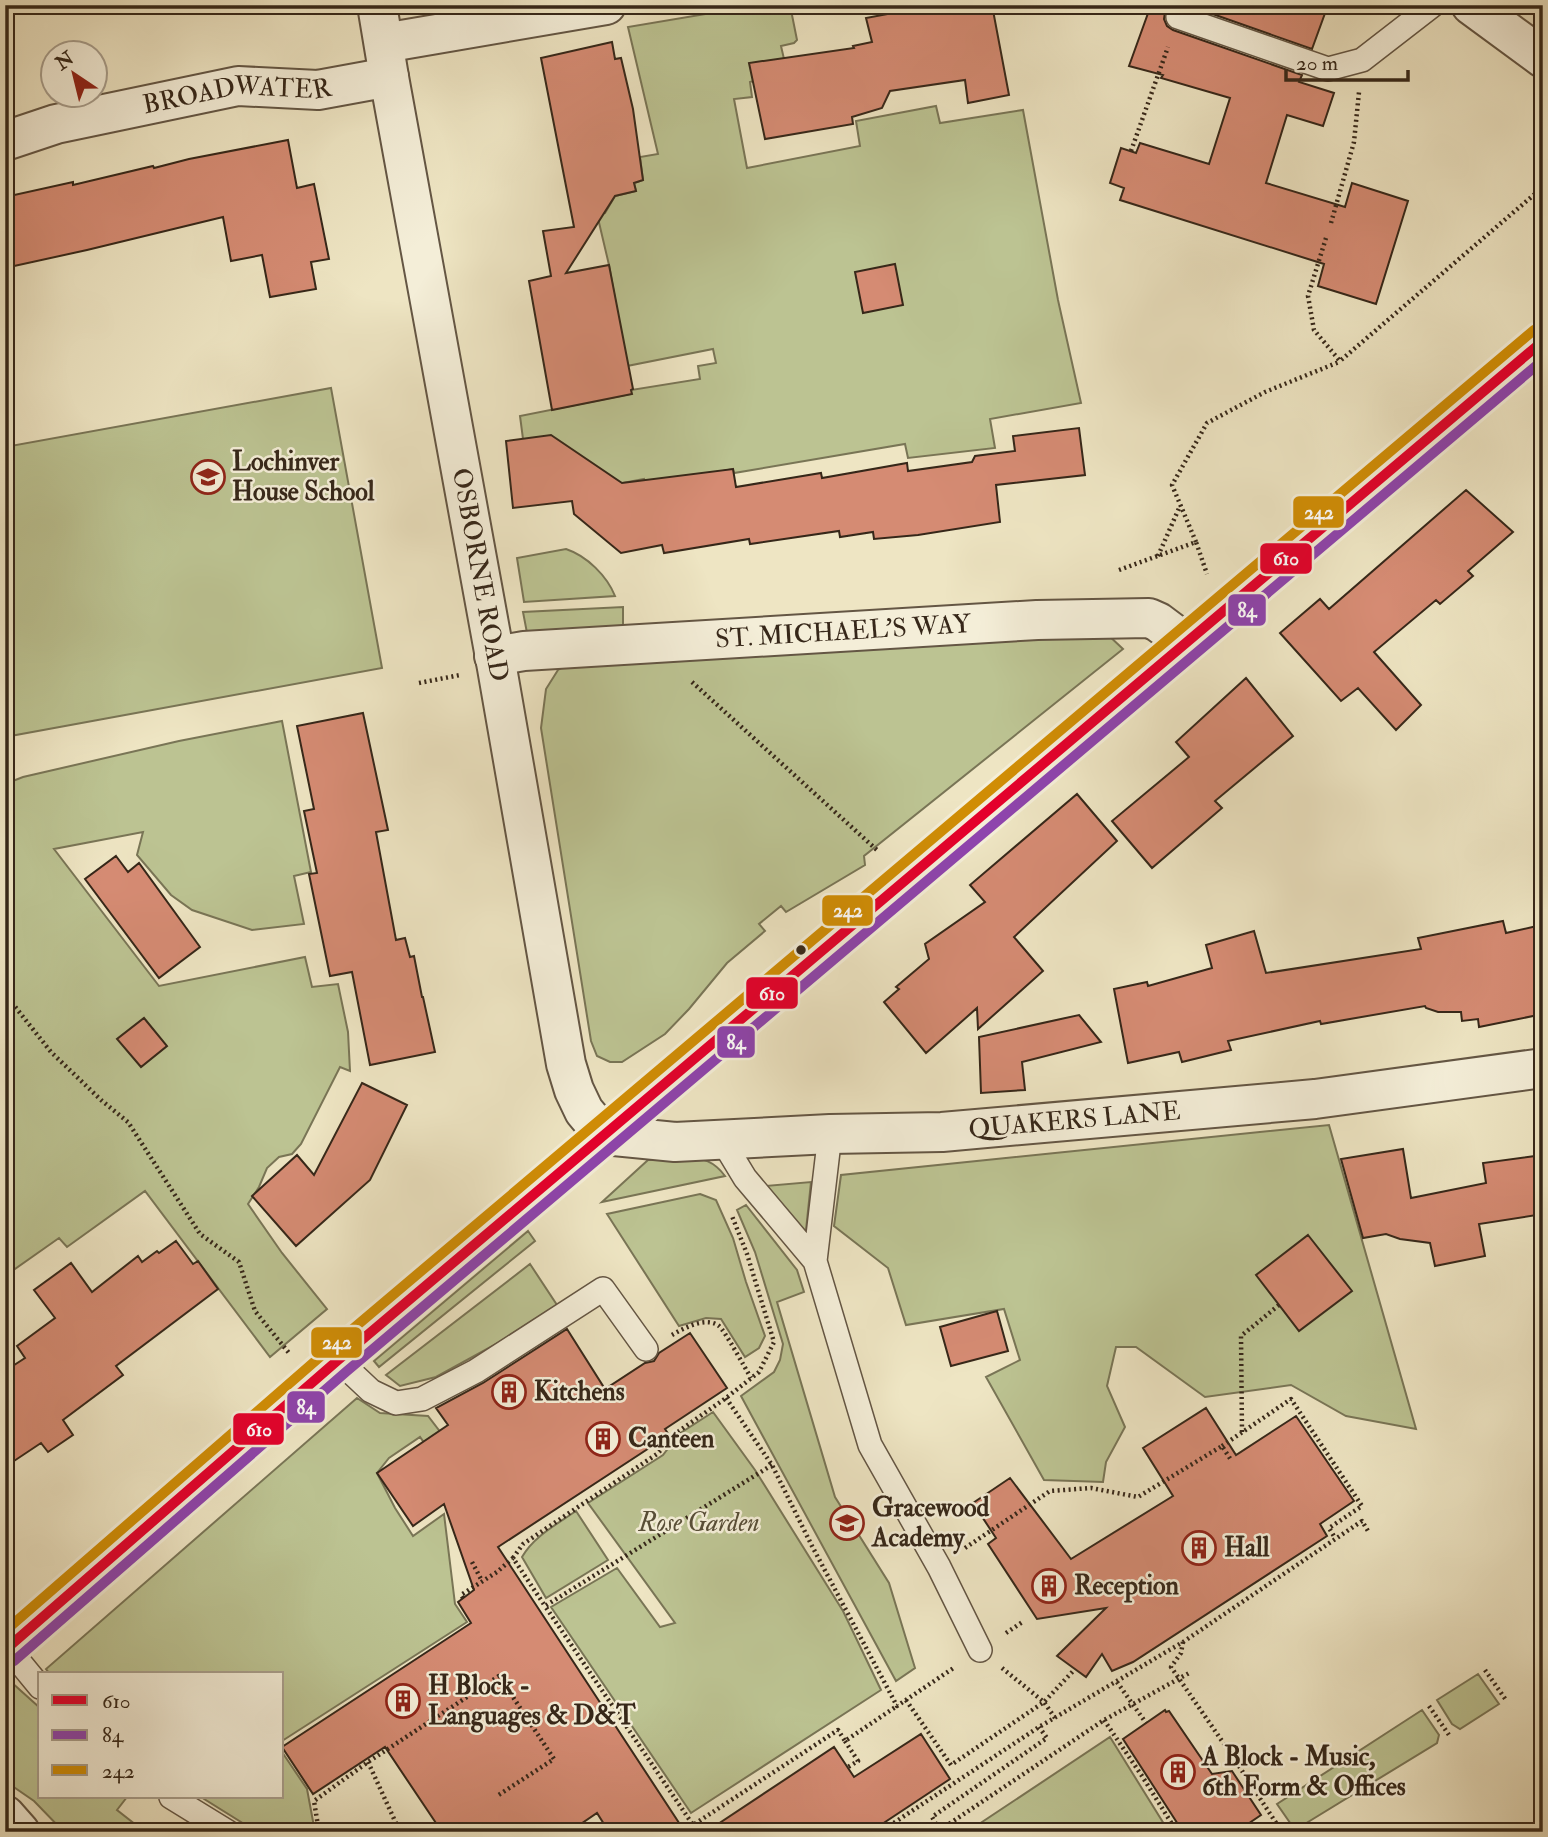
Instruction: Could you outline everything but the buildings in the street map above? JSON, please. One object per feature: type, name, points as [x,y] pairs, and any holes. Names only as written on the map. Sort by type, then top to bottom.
[{"type":"street","name":"OSBORNE ROAD","points":[[377,5],[566,1064],[584,1111],[604,1135]]},
{"type":"street","name":"BROADWATER","points":[[5,141],[56,124],[238,86],[318,90],[386,60],[606,5]]},
{"type":"street","points":[[1471,5],[1543,58]]},
{"type":"street","points":[[7,1649],[338,1360],[1543,341]]},
{"type":"street","name":"ST. MICHAEL'S WAY","points":[[494,656],[524,651],[1037,620],[1149,618],[1186,643]]},
{"type":"street","name":"QUAKERS LANE","points":[[604,1135],[675,1142],[830,1133],[942,1132],[1315,1099],[1543,1068]]},
{"type":"street","points":[[5,1815],[20,1832]]},
{"type":"lane","points":[[1178,17],[1328,69],[1362,60],[1433,5]]},
{"type":"lane","points":[[830,1133],[815,1261],[870,1445],[939,1566],[980,1650]]},
{"type":"lane","points":[[722,1140],[745,1178],[815,1261]]},
{"type":"lane","points":[[338,1360],[371,1391],[396,1403],[422,1399],[476,1371],[603,1289],[646,1349]]},
{"type":"lane","points":[[7,1649],[38,1684]]},
{"type":"lane","points":[[173,1798],[229,1832]]},
{"type":"path","points":[[1131,151],[1178,17]]},
{"type":"path","points":[[1331,223],[1354,142],[1362,60]]},
{"type":"path","points":[[1208,578],[1172,485],[1207,423],[1265,392],[1340,361],[1543,187]]},
{"type":"path","points":[[1326,238],[1308,296],[1314,330],[1340,361]]},
{"type":"path","points":[[1158,556],[1181,506]]},
{"type":"path","points":[[1119,570],[1196,542]]},
{"type":"path","points":[[662,643],[668,660],[878,852]]},
{"type":"path","points":[[5,994],[51,1052],[128,1122],[200,1234],[239,1262],[255,1311],[295,1360]]},
{"type":"path","points":[[463,1598],[461,1595],[513,1558],[523,1544],[657,1454],[679,1431],[759,1371],[774,1342],[744,1245],[731,1214]]},
{"type":"path","points":[[1242,1432],[1241,1336],[1279,1305]]},
{"type":"path","points":[[646,1349],[686,1327],[709,1322],[720,1326],[751,1378]]},
{"type":"path","points":[[726,1398],[772,1465],[897,1706]]},
{"type":"path","points":[[939,1566],[1050,1491],[1091,1488],[1138,1497],[1222,1446],[1291,1399],[1362,1506],[1329,1528],[1336,1538]]},
{"type":"path","points":[[657,1443],[661,1449]]},
{"type":"path","points":[[1222,1446],[1231,1460]]},
{"type":"path","points":[[545,1605],[772,1465]]},
{"type":"path","points":[[880,1832],[1039,1727],[1183,1642],[1362,1521],[1368,1531]]},
{"type":"path","points":[[513,1558],[693,1825]]},
{"type":"path","points":[[472,1562],[482,1581]]},
{"type":"path","points":[[1183,1642],[1181,1653],[1171,1667],[1282,1832]]},
{"type":"path","points":[[845,1741],[980,1650],[1044,1702],[1055,1718]]},
{"type":"path","points":[[906,1700],[951,1765],[1044,1702],[1075,1669]]},
{"type":"path","points":[[1485,1670],[1506,1700]]},
{"type":"path","points":[[1039,1727],[1046,1738],[932,1817],[940,1830],[1104,1720],[1191,1672]]},
{"type":"path","points":[[319,1832],[314,1801],[368,1762],[501,1675],[555,1758],[497,1796]]},
{"type":"path","points":[[1117,1682],[1146,1723]]},
{"type":"path","points":[[1429,1706],[1450,1735]]},
{"type":"path","points":[[1104,1720],[1177,1832]]},
{"type":"path","points":[[682,1832],[838,1730],[858,1761],[848,1768]]},
{"type":"path","points":[[368,1762],[400,1832]]},
{"type":"path","points":[[923,1832],[936,1824]]},
{"type":"green space","points":[[759,5],[790,5],[797,40],[781,46],[784,59],[780,74],[750,82],[752,97],[734,99],[747,168],[860,146],[856,121],[936,106],[940,123],[1023,110],[1058,300],[1081,403],[990,419],[995,448],[908,458],[905,444],[734,473],[733,469],[646,487],[644,479],[602,487],[523,439],[520,416],[631,394],[631,390],[700,379],[698,366],[716,363],[713,349],[627,366],[597,214],[605,213],[615,196],[636,191],[634,183],[643,180],[640,157],[658,154],[628,27]]},
{"type":"green space","points":[[331,388],[382,668],[5,737],[5,447]]},
{"type":"green space","points":[[566,549],[581,556],[595,568],[607,581],[615,596],[524,602],[517,558]]},
{"type":"green space","points":[[623,607],[623,626],[527,633],[523,612]]},
{"type":"green space","points":[[1106,633],[1123,649],[864,856],[865,865],[786,912],[781,906],[759,924],[765,931],[727,963],[665,1034],[622,1062],[610,1062],[597,1056],[591,1041],[541,728],[546,689],[558,670],[575,660]]},
{"type":"green space","points":[[282,721],[311,872],[294,876],[304,924],[252,930],[192,910],[171,895],[137,855],[143,832],[54,849],[159,986],[305,957],[312,987],[338,984],[348,1032],[350,1071],[340,1067],[301,1144],[292,1154],[279,1157],[267,1168],[248,1204],[282,1253],[327,1309],[270,1357],[145,1191],[67,1247],[59,1238],[5,1276],[5,784],[23,777],[179,741]]},
{"type":"green space","points":[[1329,1125],[1416,1429],[1346,1416],[1291,1385],[1205,1397],[1136,1347],[1116,1347],[1107,1386],[1125,1427],[1106,1462],[1103,1482],[1044,1480],[986,1377],[1020,1360],[1004,1309],[906,1325],[888,1268],[834,1226],[841,1175]]},
{"type":"green space","points":[[684,1156],[707,1161],[725,1176],[602,1202],[648,1160]]},
{"type":"green space","points":[[811,1182],[806,1230],[798,1230],[765,1186]]},
{"type":"green space","points":[[700,1194],[716,1200],[733,1238],[765,1336],[759,1348],[745,1357],[721,1319],[706,1318],[679,1326],[607,1214]]},
{"type":"green space","points":[[746,1205],[797,1270],[804,1292],[777,1302],[835,1497],[889,1583],[915,1668],[896,1681],[741,1396],[774,1372],[783,1344],[755,1252],[737,1210]]},
{"type":"green space","points":[[528,1231],[535,1241],[379,1367],[374,1361]]},
{"type":"green space","points":[[530,1264],[557,1305],[498,1343],[436,1377],[400,1386],[386,1375]]},
{"type":"green space","points":[[357,1398],[380,1413],[428,1416],[461,1459],[444,1471],[420,1437],[389,1458],[377,1473],[413,1536],[444,1514],[455,1604],[467,1622],[284,1740],[284,1672],[48,1672],[46,1669]]},
{"type":"green space","name":"Rose Garden","points":[[713,1412],[755,1470],[843,1611],[881,1690],[691,1813],[551,1607],[617,1568],[660,1627],[675,1623],[588,1503],[663,1455],[679,1434]]},
{"type":"green space","points":[[576,1511],[608,1560],[546,1598],[522,1557],[539,1537]]},
{"type":"green space","points":[[1478,1674],[1499,1704],[1460,1729],[1452,1724],[1437,1700]]},
{"type":"green space","points":[[10,1681],[38,1706],[38,1798],[126,1798],[117,1810],[145,1832],[64,1832],[34,1801],[5,1781],[5,1685]]},
{"type":"green space","points":[[1422,1710],[1439,1735],[1437,1743],[1295,1830],[1277,1804]]},
{"type":"green space","points":[[1110,1737],[1169,1832],[967,1832]]},
{"type":"green space","points":[[284,1755],[307,1789],[315,1832],[257,1832],[203,1798],[284,1798]]},
{"type":"transit line","name":"242","points":[[5,1631],[329,1349],[1534,330]]},
{"type":"transit line","name":"610","points":[[5,1650],[338,1360],[1543,341]]},
{"type":"transit line","name":"84","points":[[14,1661],[347,1371],[1543,360]]},
{"type":"place","name":"Lochinver House School","points":[[208,477]]},
{"type":"place","name":"Kitchens","points":[[509,1392]]},
{"type":"place","name":"Canteen","points":[[603,1439]]},
{"type":"place","name":"Gracewood Academy","points":[[847,1523]]},
{"type":"place","name":"Hall","points":[[1199,1548]]},
{"type":"place","name":"Reception","points":[[1049,1586]]},
{"type":"place","name":"H Block - Languages & D&T","points":[[403,1701]]},
{"type":"place","name":"A Block - Music, 6th Form & Offices","points":[[1178,1772]]}]
